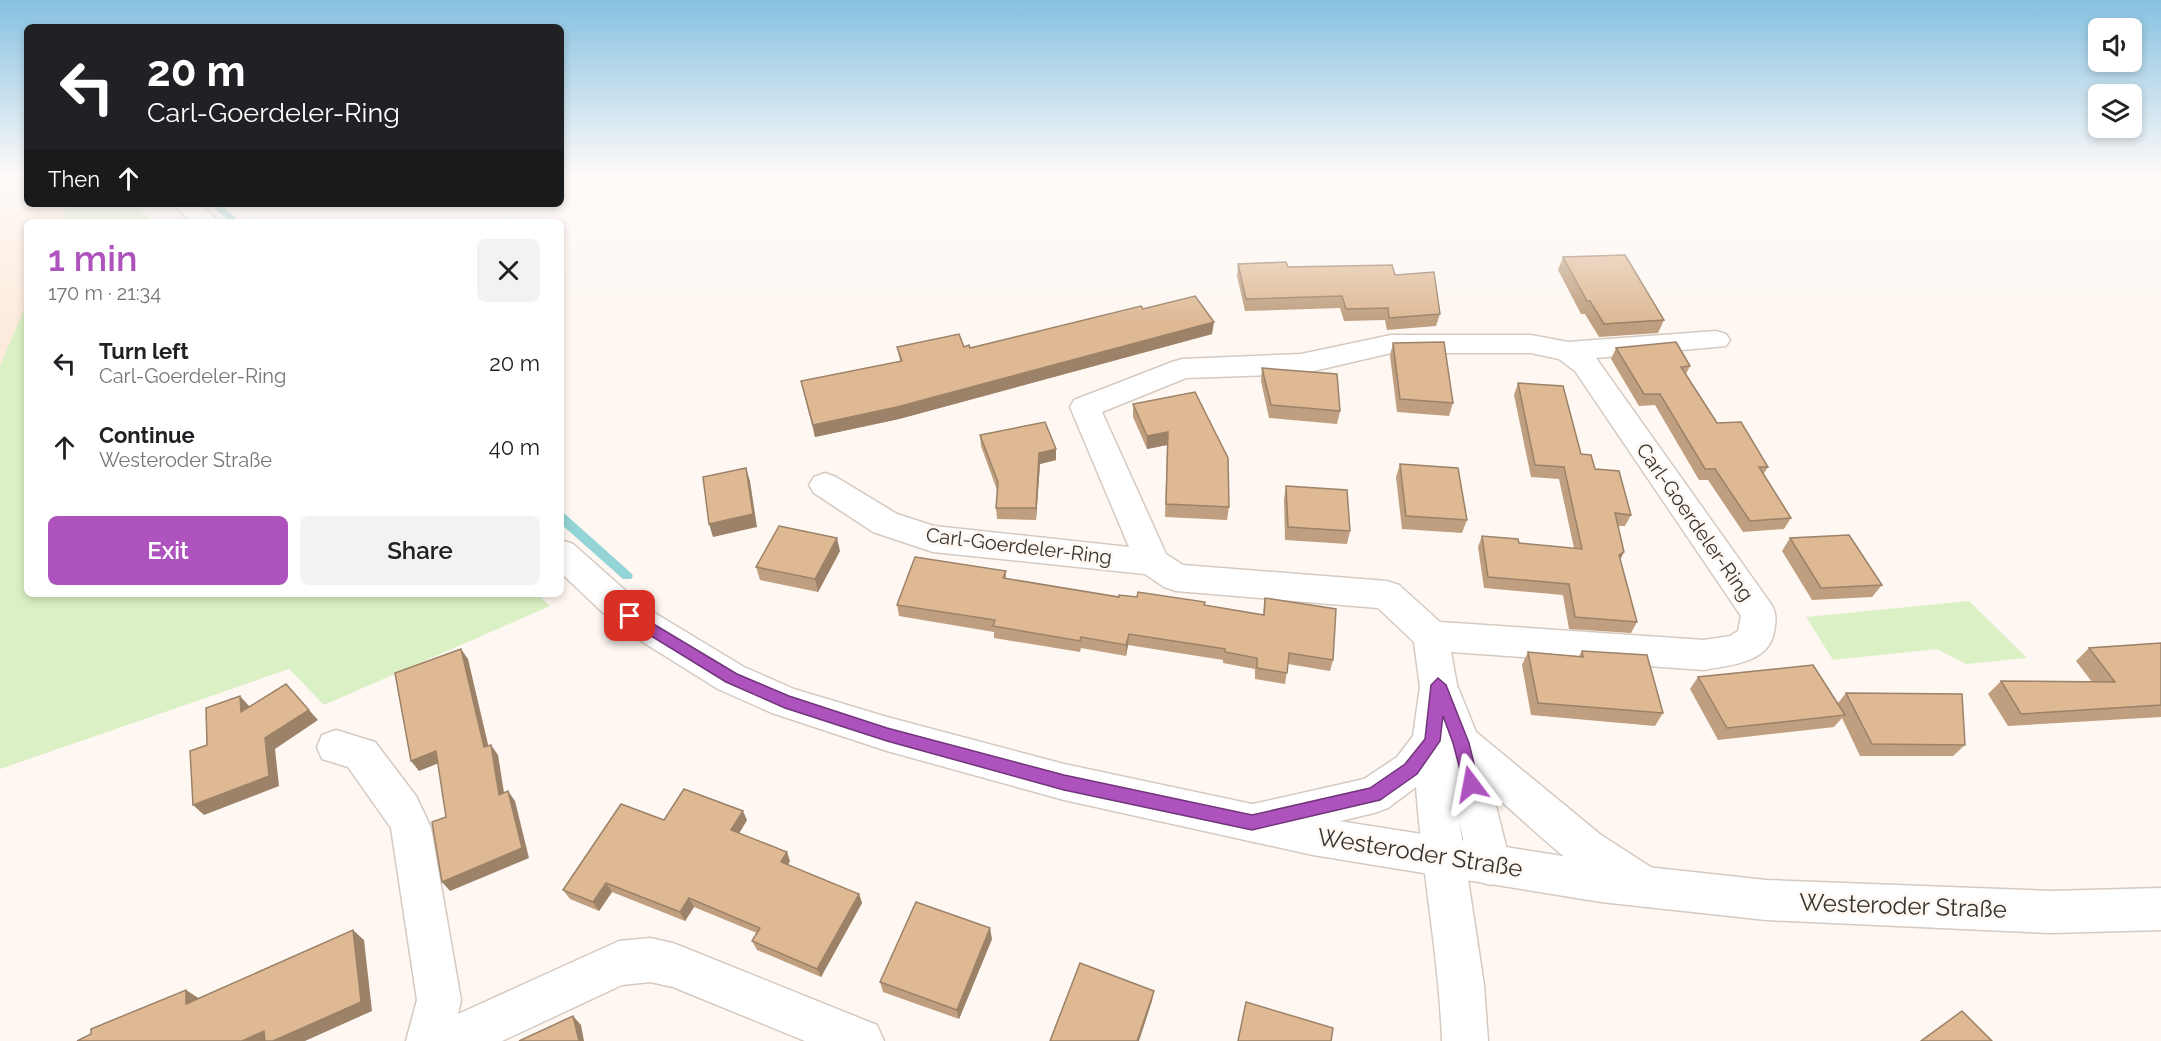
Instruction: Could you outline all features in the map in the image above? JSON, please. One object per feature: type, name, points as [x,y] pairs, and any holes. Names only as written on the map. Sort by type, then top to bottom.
[{"type":"street","points":[[1153,561],[1085,407],[1182,369],[1301,364],[1391,344],[1531,344],[1568,351],[1716,340]]},
{"type":"street","name":"Carl-Goerdeler-Ring","points":[[825,485],[885,523],[933,539],[1153,561],[1176,578],[1387,595],[1431,636],[1704,655],[1737,649],[1755,639],[1759,614],[1585,364],[1568,351]]},
{"type":"street","name":"Westeroder Straße","points":[[564,556],[630,616],[731,678],[785,702],[887,734],[1064,782],[1252,823],[1442,858],[1646,887],[1802,902],[2051,912],[2161,909]]},
{"type":"street","points":[[1431,636],[1447,742],[1490,866]]},
{"type":"street","points":[[1252,823],[1374,795],[1447,742]]},
{"type":"street","points":[[1447,742],[1442,858],[1462,985],[1465,1041]]},
{"type":"street","points":[[1447,742],[1586,848],[1646,887]]},
{"type":"street","points":[[336,747],[361,754],[402,809],[411,828],[439,1000],[429,1041]]},
{"type":"street","points":[[451,1041],[619,963],[650,960],[673,964],[861,1041]]},
{"type":"shaded area","points":[[0,225],[24,225],[24,309],[0,366]]},
{"type":"green space","points":[[24,309],[24,597],[540,597],[550,606],[324,705],[289,669],[0,769],[0,366]]},
{"type":"green space","points":[[1969,601],[2027,658],[1966,664],[1937,649],[1833,660],[1806,617]]},
{"type":"building","points":[[1625,255],[1664,320],[1604,324],[1590,301],[1587,301],[1563,257]]},
{"type":"building","points":[[1286,262],[1288,267],[1392,265],[1395,275],[1434,272],[1440,314],[1389,318],[1388,308],[1346,309],[1342,296],[1246,299],[1238,264]]},
{"type":"building","points":[[1195,296],[1214,322],[897,407],[813,425],[801,381],[902,361],[897,347],[959,334],[964,347],[969,345],[970,348],[1141,306],[1143,309]]},
{"type":"building","points":[[1444,342],[1453,403],[1400,399],[1393,343]]},
{"type":"building","points":[[1676,342],[1690,366],[1681,367],[1717,423],[1741,422],[1768,467],[1759,467],[1791,518],[1750,521],[1715,469],[1705,469],[1660,394],[1644,394],[1616,348]]},
{"type":"building","points":[[1262,368],[1337,374],[1340,411],[1271,405]]},
{"type":"building","points":[[1518,383],[1563,386],[1581,454],[1591,455],[1595,469],[1619,471],[1631,515],[1615,513],[1624,552],[1619,555],[1637,622],[1575,617],[1569,584],[1488,577],[1482,536],[1518,539],[1519,543],[1582,549],[1564,467],[1535,465]]},
{"type":"building","points":[[1195,392],[1228,458],[1229,507],[1166,504],[1168,432],[1147,436],[1133,404]]},
{"type":"building","points":[[1045,422],[1056,449],[1039,453],[1036,508],[996,508],[998,482],[980,435]]},
{"type":"building","points":[[1400,464],[1458,468],[1467,520],[1406,516]]},
{"type":"building","points":[[746,468],[753,514],[709,524],[703,477]]},
{"type":"building","points":[[1286,486],[1347,490],[1350,531],[1288,527]]},
{"type":"building","points":[[779,526],[837,538],[815,579],[756,567]]},
{"type":"building","points":[[1849,535],[1882,585],[1821,588],[1790,538]]},
{"type":"building","points":[[915,557],[1006,571],[1003,578],[1119,597],[1119,595],[1137,597],[1138,592],[1205,602],[1204,605],[1264,615],[1265,598],[1336,609],[1333,660],[1289,653],[1287,673],[1257,668],[1257,658],[1225,652],[1225,649],[1129,634],[1126,645],[1081,637],[1080,641],[993,626],[995,620],[897,605]]},
{"type":"building","points":[[2161,643],[2161,705],[2021,714],[2001,681],[2115,682],[2089,648]]},
{"type":"building","points":[[461,649],[484,747],[491,745],[499,795],[508,791],[522,848],[442,882],[432,822],[446,817],[436,751],[411,761],[395,673]]},
{"type":"building","points":[[1582,651],[1647,655],[1663,713],[1538,703],[1528,652],[1583,657]]},
{"type":"building","points":[[1813,665],[1845,715],[1727,728],[1698,677]]},
{"type":"building","points":[[286,684],[309,710],[265,738],[269,776],[193,805],[190,751],[207,745],[206,708],[240,696],[241,712]]},
{"type":"building","points":[[1846,693],[1962,694],[1965,745],[1872,744]]},
{"type":"building","points":[[684,789],[743,811],[731,830],[787,852],[781,862],[859,894],[817,969],[752,941],[760,928],[689,898],[680,912],[606,883],[593,902],[563,890],[621,804],[664,820]]},
{"type":"building","points":[[916,902],[990,928],[957,1010],[880,982]]},
{"type":"building","points":[[353,930],[361,1002],[273,1041],[265,1041],[264,1031],[242,1041],[77,1041],[91,1034],[91,1029],[186,990],[186,1004]]},
{"type":"building","points":[[1080,963],[1154,991],[1137,1041],[1050,1041]]},
{"type":"building","points":[[1246,1002],[1333,1028],[1331,1041],[1238,1041]]},
{"type":"building","points":[[1962,1011],[1992,1041],[1921,1041]]},
{"type":"building","points":[[573,1016],[579,1041],[519,1041]]},
{"type":"waterway","points":[[564,520],[627,576]]},
{"type":"route","points":[[630,616],[670,643],[731,678],[785,702],[887,734],[1064,782],[1252,823],[1374,795],[1411,769],[1432,741],[1438,685],[1461,743],[1471,784]]}]
